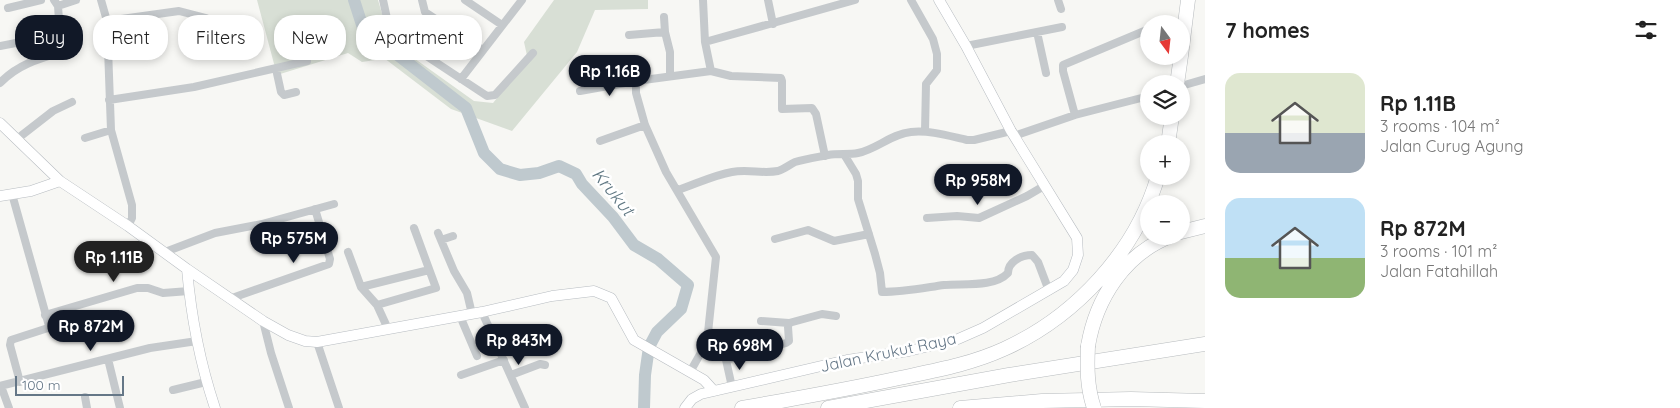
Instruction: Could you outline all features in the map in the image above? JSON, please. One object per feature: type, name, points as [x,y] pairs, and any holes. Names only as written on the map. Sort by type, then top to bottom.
[{"type":"highway","points":[[1186,15],[1188,0]]},
{"type":"highway","points":[[742,408],[943,369],[982,358],[1005,349],[1036,331],[1066,310],[1092,286],[1119,256],[1139,224],[1156,185]]},
{"type":"highway","points":[[1190,230],[1205,226]]},
{"type":"highway","points":[[1094,408],[1090,396],[1087,372],[1088,346],[1092,326],[1104,295],[1118,276],[1140,254],[1154,245]]},
{"type":"highway","points":[[828,408],[1009,375],[1205,344]]},
{"type":"highway","points":[[960,408],[1042,401],[1205,401]]},
{"type":"street","points":[[8,8],[41,0]]},
{"type":"street","points":[[56,3],[76,0]]},
{"type":"street","points":[[101,0],[105,15]]},
{"type":"street","points":[[383,0],[388,24],[393,34],[487,96],[492,96],[533,52]]},
{"type":"street","points":[[422,0],[425,12],[483,50]]},
{"type":"street","points":[[465,0],[502,25]]},
{"type":"street","points":[[461,79],[522,0]]},
{"type":"street","points":[[703,0],[705,42],[711,71]]},
{"type":"street","points":[[768,0],[773,24]]},
{"type":"street","points":[[705,42],[856,0]]},
{"type":"street","points":[[911,0],[932,39],[937,54],[937,70],[926,84],[925,131]]},
{"type":"street","name":"Jalan Krukut Raya","points":[[685,408],[692,399],[701,394],[847,360],[909,351],[958,339],[983,328],[1049,291],[1064,281],[1073,270],[1078,255],[1076,238],[1042,187],[1010,133],[966,46],[939,0]]},
{"type":"street","points":[[1058,0],[1061,9]]},
{"type":"street","points":[[150,15],[179,11],[194,15]]},
{"type":"street","points":[[664,17],[665,32],[670,52],[670,76]]},
{"type":"street","points":[[966,46],[1062,27]]},
{"type":"street","points":[[629,35],[665,32]]},
{"type":"street","points":[[1037,32],[1046,72]]},
{"type":"street","points":[[1075,114],[1063,65],[1140,33]]},
{"type":"street","points":[[0,46],[15,43]]},
{"type":"street","points":[[0,83],[14,70],[38,60]]},
{"type":"street","points":[[108,60],[111,130],[132,205],[132,218],[128,226]]},
{"type":"street","points":[[109,100],[194,86],[307,61]]},
{"type":"street","points":[[276,69],[284,95],[296,92]]},
{"type":"street","points":[[630,70],[636,81],[636,93],[645,125],[666,172],[716,257],[707,342],[690,372]]},
{"type":"street","points":[[580,91],[711,71],[731,76],[781,78],[782,109],[812,108],[817,118],[825,156]]},
{"type":"street","points":[[1190,83],[1205,79]]},
{"type":"street","points":[[678,190],[731,172],[746,170],[766,172],[780,170],[795,162],[836,154],[844,156],[874,148],[889,138],[908,132],[925,131],[967,140],[1010,133],[1075,114],[1140,98]]},
{"type":"street","points":[[9,136],[52,111],[72,102]]},
{"type":"street","points":[[0,123],[9,136],[60,181],[128,226],[263,321],[288,335],[317,342],[477,313],[552,296],[594,291],[610,298],[634,340],[704,380],[714,391]]},
{"type":"street","points":[[600,141],[645,125]]},
{"type":"street","points":[[85,138],[111,130]]},
{"type":"street","points":[[844,156],[856,174],[858,181],[858,199],[880,273],[882,292],[903,292],[945,285],[977,285],[1004,278],[1008,274],[1010,263],[1027,255],[1032,255],[1038,262],[1049,291]]},
{"type":"street","points":[[0,196],[32,191],[60,181]]},
{"type":"street","points":[[927,218],[957,216],[979,218],[1042,187]]},
{"type":"street","points":[[12,194],[49,326],[48,328],[11,340],[10,345],[20,382]]},
{"type":"street","points":[[165,252],[215,233],[262,224],[334,204]]},
{"type":"street","points":[[232,298],[329,264],[330,259],[315,209]]},
{"type":"street","points":[[377,305],[436,288],[414,228]]},
{"type":"street","points":[[775,239],[808,230],[834,241],[868,234]]},
{"type":"street","points":[[453,236],[440,237],[454,271],[504,360],[525,408]]},
{"type":"street","points":[[348,252],[361,287],[377,305],[388,329]]},
{"type":"street","points":[[187,269],[197,341],[212,407]]},
{"type":"street","points":[[361,287],[429,270]]},
{"type":"street","points":[[46,315],[137,288],[148,288],[163,293],[189,291]]},
{"type":"street","points":[[761,321],[789,323],[822,314],[836,316]]},
{"type":"street","points":[[460,316],[477,356]]},
{"type":"street","points":[[263,321],[289,408]]},
{"type":"street","points":[[732,387],[726,360],[786,343],[789,341],[789,323]]},
{"type":"street","points":[[9,408],[1,386],[150,348],[197,341]]},
{"type":"street","points":[[317,342],[339,408]]},
{"type":"street","points":[[108,359],[120,408]]},
{"type":"street","points":[[461,375],[504,360]]},
{"type":"street","points":[[511,376],[540,364],[545,365]]},
{"type":"street","points":[[173,390],[206,382]]},
{"type":"street","points":[[85,397],[87,408]]},
{"type":"shaded area","points":[[257,0],[378,0],[382,15],[356,15],[356,58],[346,54],[346,15],[274,15],[274,60],[325,60],[277,75],[264,26],[264,15],[261,15]]},
{"type":"shaded area","points":[[554,0],[648,0],[648,9],[595,10],[577,52],[512,131],[451,109],[387,60],[417,60],[474,101],[493,103],[528,60],[524,42]]},
{"type":"shaded area","points":[[359,60],[375,60],[362,62]]},
{"type":"waterway","name":"Krukut","points":[[354,0],[363,28],[466,108],[484,153],[500,169],[520,175],[539,173],[559,166],[576,174],[582,184],[613,217],[634,245],[658,259],[688,285],[681,309],[657,332],[649,347],[645,375],[644,408]]}]
